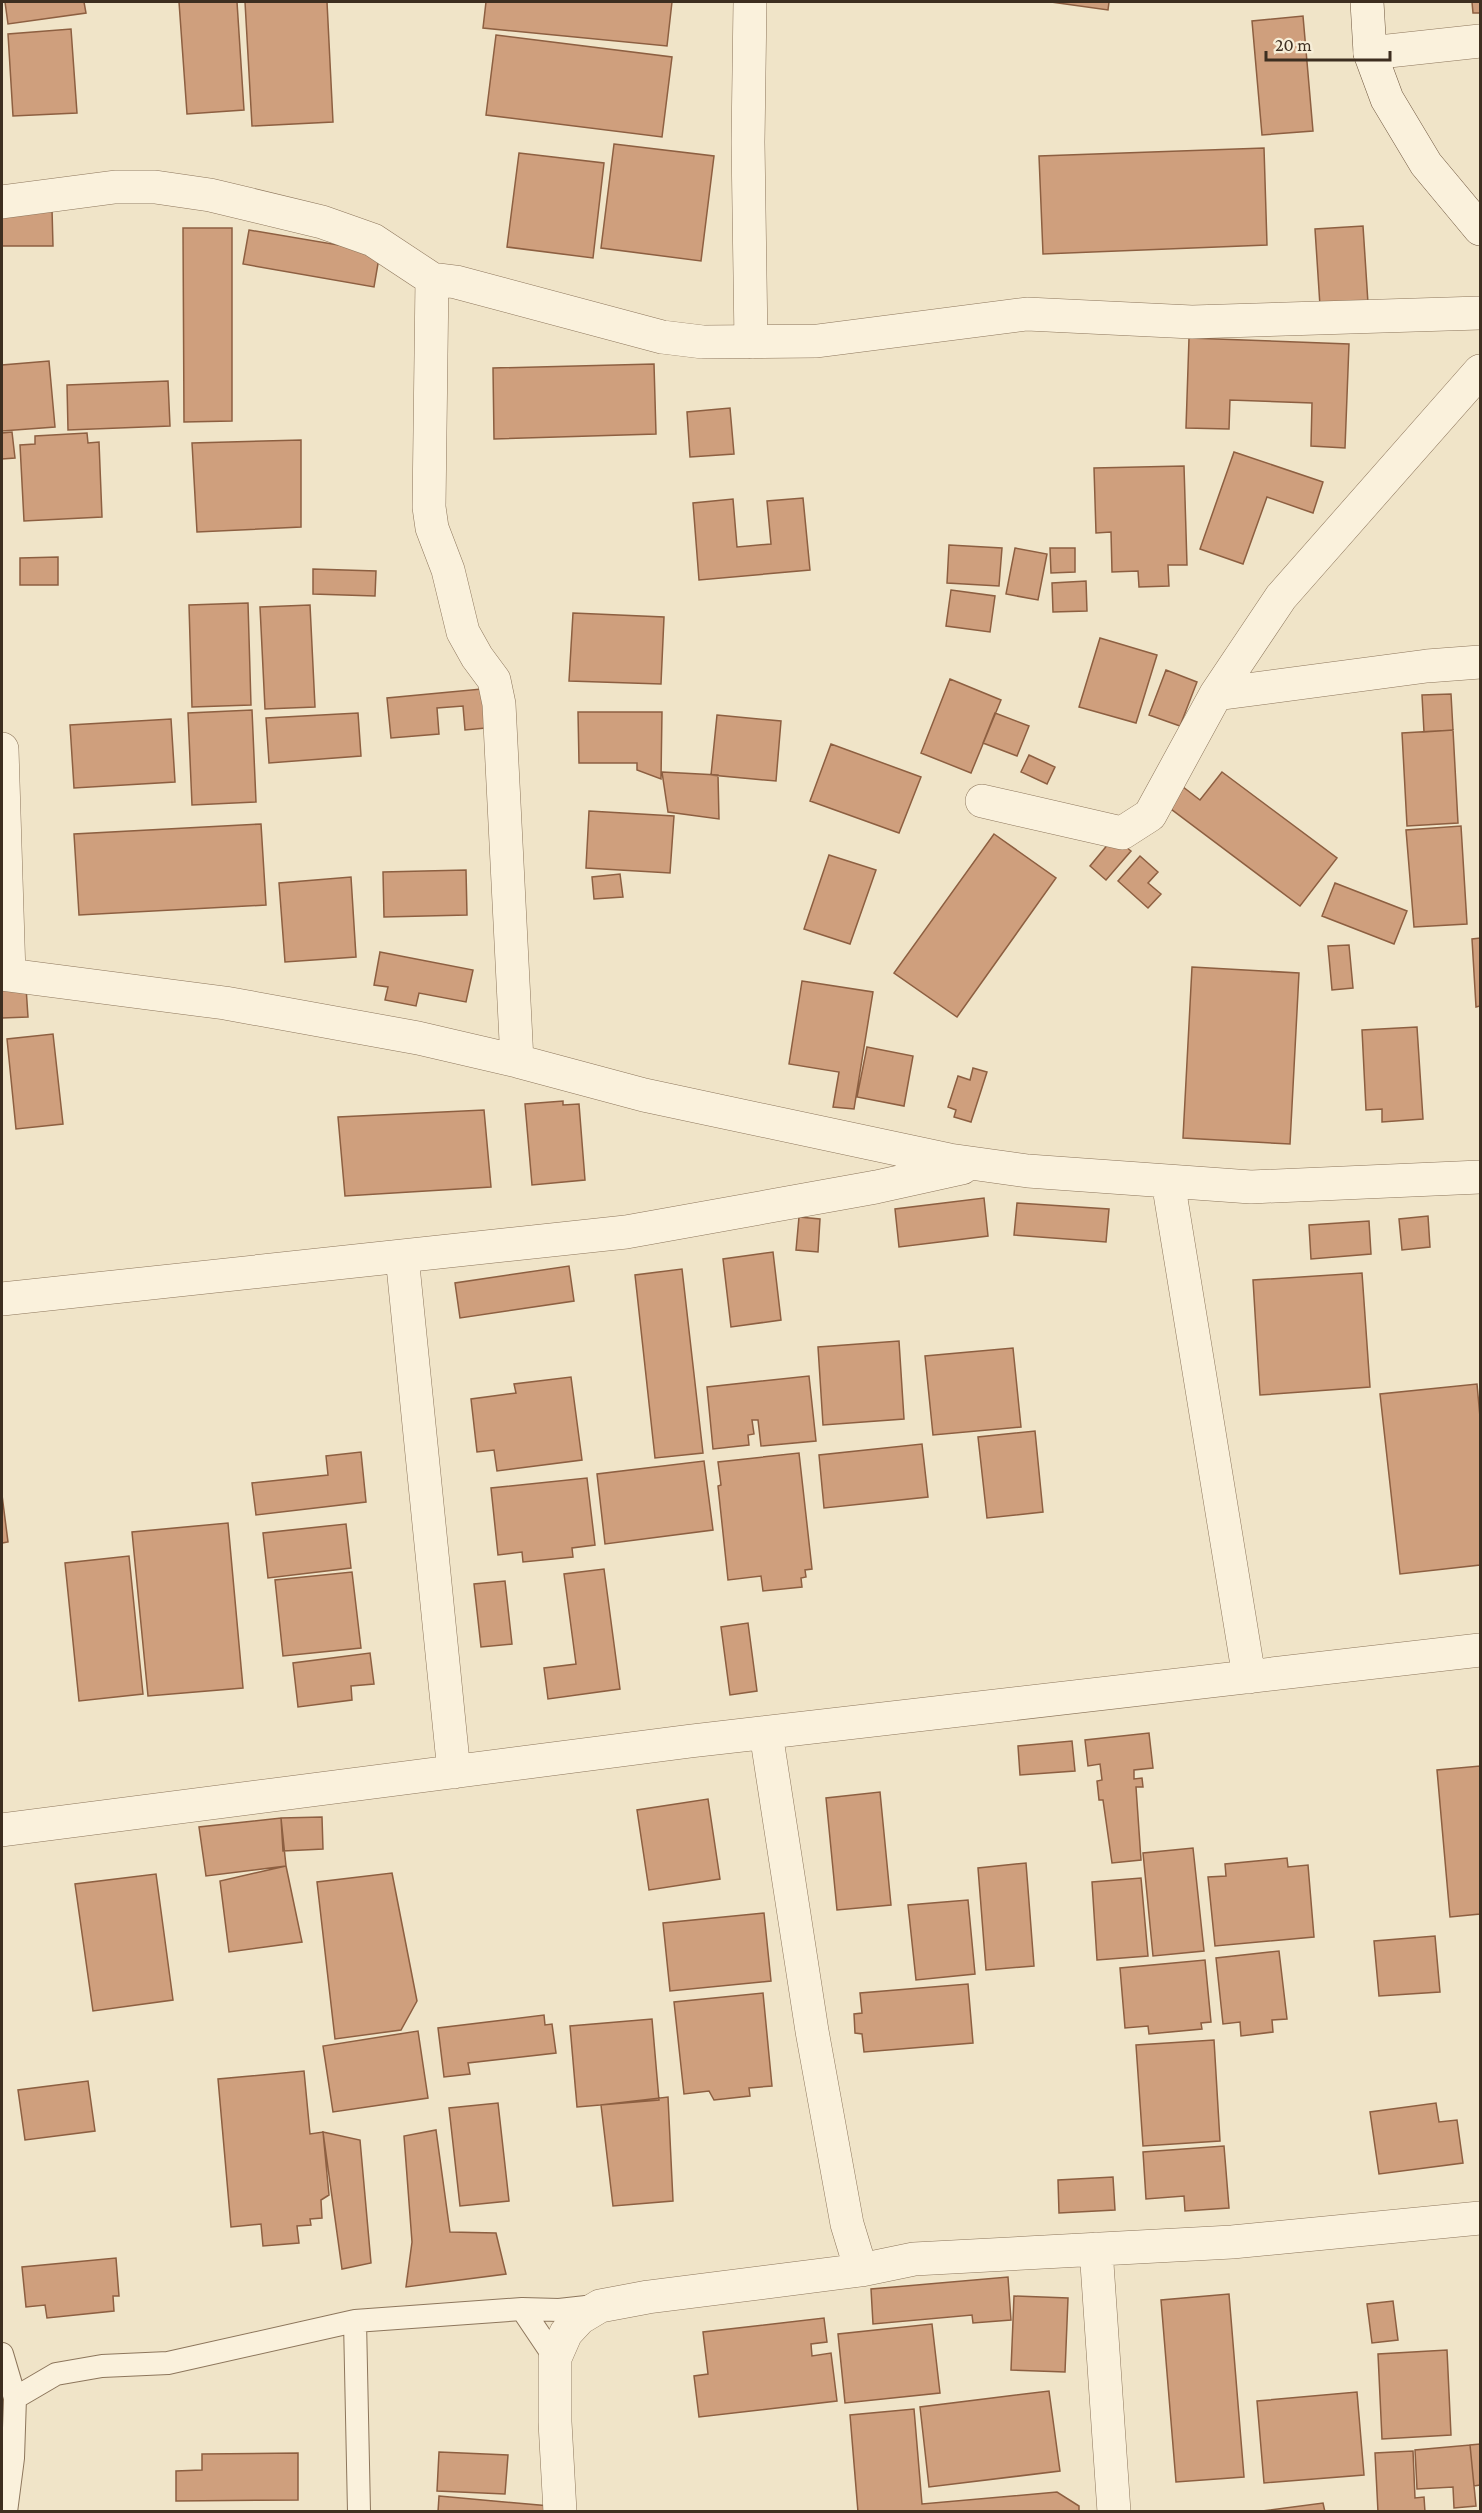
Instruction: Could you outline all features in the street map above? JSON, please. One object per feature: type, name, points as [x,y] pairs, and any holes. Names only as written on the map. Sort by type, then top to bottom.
[{"type":"street","points":[[750,2],[748,142],[751,342]]},
{"type":"street","points":[[1367,2],[1370,53],[1387,99],[1426,164],[1480,229]]},
{"type":"street","points":[[1370,53],[1480,41]]},
{"type":"street","points":[[2,202],[115,187],[155,187],[210,195],[322,222],[373,240],[432,279],[456,282],[662,337],[703,342],[817,341],[1027,314],[1192,322],[1480,313]]},
{"type":"street","points":[[432,279],[429,507],[432,528],[448,570],[463,632],[477,657],[494,680],[499,704],[517,1061]]},
{"type":"street","points":[[982,801],[1122,834],[1150,815],[1216,694],[1281,597],[1480,371]]},
{"type":"street","points":[[1216,694],[1416,667],[1480,662]]},
{"type":"street","points":[[2,748],[5,974],[225,1003],[418,1038],[517,1061],[644,1095],[977,1164],[1028,1171],[1251,1187],[1480,1177]]},
{"type":"street","points":[[2,1299],[626,1232],[876,1187],[977,1164]]},
{"type":"street","points":[[1168,1181],[1249,1677]]},
{"type":"street","points":[[402,1256],[454,1772]]},
{"type":"street","points":[[2,1830],[766,1733],[1480,1650]]},
{"type":"street","points":[[766,1733],[812,2031],[847,2224],[861,2270]]},
{"type":"street","points":[[560,2511],[555,2422],[555,2358],[566,2333],[580,2318],[600,2306],[648,2297],[861,2270],[914,2259],[1232,2242],[1480,2218]]},
{"type":"street","points":[[1096,2249],[1114,2511]]},
{"type":"lane","points":[[15,2398],[56,2374],[102,2366],[168,2363],[355,2321],[600,2306]]},
{"type":"lane","points":[[522,2309],[555,2358]]},
{"type":"lane","points":[[355,2321],[359,2511]]},
{"type":"lane","points":[[2,2354],[15,2398],[13,2458],[6,2511]]},
{"type":"building","points":[[5,2],[84,2],[86,13],[8,24]]},
{"type":"building","points":[[179,2],[237,2],[244,110],[187,114]]},
{"type":"building","points":[[245,2],[327,2],[333,122],[252,126]]},
{"type":"building","points":[[486,2],[672,2],[667,46],[483,28]]},
{"type":"building","points":[[1051,2],[1109,2],[1108,10]]},
{"type":"building","points":[[1472,2],[1480,2],[1480,13],[1473,13]]},
{"type":"building","points":[[1303,16],[1313,131],[1262,135],[1252,21]]},
{"type":"building","points":[[71,29],[77,113],[13,116],[8,34]]},
{"type":"building","points":[[496,35],[672,57],[662,137],[486,115]]},
{"type":"building","points":[[614,144],[714,156],[701,261],[601,248]]},
{"type":"building","points":[[1264,148],[1267,245],[1043,254],[1039,156]]},
{"type":"building","points":[[519,153],[604,163],[593,258],[507,247]]},
{"type":"building","points":[[52,209],[53,246],[2,246],[2,210]]},
{"type":"building","points":[[1363,226],[1368,303],[1320,306],[1315,229]]},
{"type":"building","points":[[183,228],[232,228],[232,421],[184,422]]},
{"type":"building","points":[[249,230],[380,252],[374,287],[243,264]]},
{"type":"building","points":[[1189,338],[1349,344],[1345,448],[1311,446],[1312,403],[1230,400],[1229,429],[1186,428]]},
{"type":"building","points":[[49,361],[55,427],[2,431],[2,365]]},
{"type":"building","points":[[654,364],[656,434],[494,439],[493,368]]},
{"type":"building","points":[[168,381],[170,426],[68,430],[67,385]]},
{"type":"building","points":[[730,408],[734,454],[690,457],[687,412]]},
{"type":"building","points":[[12,432],[15,458],[2,459],[2,433]]},
{"type":"building","points":[[87,433],[88,443],[99,442],[102,517],[24,521],[20,445],[35,444],[35,436]]},
{"type":"building","points":[[301,440],[301,527],[197,532],[192,443]]},
{"type":"building","points":[[1234,452],[1323,482],[1313,513],[1267,497],[1243,564],[1200,549]]},
{"type":"building","points":[[1184,466],[1187,565],[1168,565],[1169,586],[1139,587],[1138,571],[1112,572],[1111,532],[1096,533],[1094,468]]},
{"type":"building","points":[[803,498],[810,570],[699,580],[693,503],[733,499],[737,547],[771,544],[767,501]]},
{"type":"building","points":[[949,545],[1002,548],[999,586],[947,583]]},
{"type":"building","points":[[1015,548],[1047,554],[1038,600],[1006,594]]},
{"type":"building","points":[[1050,548],[1075,548],[1075,572],[1051,573]]},
{"type":"building","points":[[58,557],[58,585],[20,585],[20,558]]},
{"type":"building","points":[[313,569],[376,571],[375,596],[313,594]]},
{"type":"building","points":[[1086,581],[1087,611],[1053,612],[1052,583]]},
{"type":"building","points":[[951,590],[995,596],[990,632],[946,626]]},
{"type":"building","points":[[248,603],[251,705],[192,707],[189,605]]},
{"type":"building","points":[[310,605],[315,707],[265,709],[260,607]]},
{"type":"building","points":[[573,613],[664,617],[661,684],[569,681]]},
{"type":"building","points":[[1100,638],[1157,655],[1136,723],[1079,707]]},
{"type":"building","points":[[1166,670],[1197,682],[1180,726],[1149,715]]},
{"type":"building","points":[[950,679],[1001,700],[971,773],[921,753]]},
{"type":"building","points":[[492,688],[496,727],[465,730],[463,706],[437,708],[439,734],[391,738],[387,698]]},
{"type":"building","points":[[1451,694],[1453,730],[1424,732],[1422,695]]},
{"type":"building","points":[[252,710],[256,802],[192,805],[188,713]]},
{"type":"building","points":[[578,712],[662,712],[661,779],[637,770],[637,763],[579,763]]},
{"type":"building","points":[[358,713],[361,756],[269,763],[266,718]]},
{"type":"building","points":[[995,713],[1029,726],[1017,756],[983,743]]},
{"type":"building","points":[[717,715],[781,721],[776,781],[711,775]]},
{"type":"building","points":[[171,719],[175,782],[74,788],[70,725]]},
{"type":"building","points":[[1453,730],[1458,823],[1407,826],[1402,733]]},
{"type":"building","points":[[831,744],[921,777],[899,833],[810,801]]},
{"type":"building","points":[[1029,755],[1055,767],[1047,784],[1021,772]]},
{"type":"building","points":[[662,772],[718,775],[719,819],[668,812]]},
{"type":"building","points":[[1222,772],[1337,858],[1300,906],[1159,800],[1174,780],[1200,800]]},
{"type":"building","points":[[589,811],[674,816],[670,873],[586,868]]},
{"type":"building","points":[[261,824],[266,905],[79,915],[74,834]]},
{"type":"building","points":[[1461,826],[1467,924],[1414,927],[1406,830]]},
{"type":"building","points":[[994,834],[1056,878],[957,1017],[894,973]]},
{"type":"building","points":[[1114,837],[1131,851],[1106,880],[1090,866]]},
{"type":"building","points":[[829,855],[876,870],[850,944],[804,929]]},
{"type":"building","points":[[1140,856],[1158,872],[1148,883],[1161,894],[1148,908],[1118,881]]},
{"type":"building","points":[[466,870],[467,915],[384,917],[383,872]]},
{"type":"building","points":[[620,874],[623,897],[594,899],[592,877]]},
{"type":"building","points":[[351,877],[356,957],[285,962],[279,883]]},
{"type":"building","points":[[1335,883],[1407,911],[1394,944],[1322,916]]},
{"type":"building","points":[[1480,938],[1480,1006],[1476,1007],[1472,939]]},
{"type":"building","points":[[1349,945],[1353,988],[1332,990],[1328,946]]},
{"type":"building","points":[[380,952],[473,970],[466,1002],[419,993],[416,1006],[385,1000],[388,987],[374,985]]},
{"type":"building","points":[[1192,967],[1299,973],[1290,1144],[1183,1138]]},
{"type":"building","points":[[802,981],[873,992],[854,1109],[833,1107],[839,1072],[789,1064]]},
{"type":"building","points":[[26,987],[28,1017],[2,1018],[2,989]]},
{"type":"building","points":[[1417,1027],[1423,1119],[1382,1122],[1382,1109],[1366,1110],[1362,1030]]},
{"type":"building","points":[[53,1034],[63,1124],[16,1129],[7,1039]]},
{"type":"building","points":[[867,1047],[913,1056],[904,1106],[857,1097]]},
{"type":"building","points":[[973,1068],[987,1072],[971,1122],[954,1117],[956,1110],[948,1107],[958,1076],[970,1080]]},
{"type":"building","points":[[563,1101],[563,1105],[579,1104],[585,1180],[532,1185],[525,1104]]},
{"type":"building","points":[[484,1110],[491,1187],[345,1196],[338,1117]]},
{"type":"building","points":[[984,1198],[988,1236],[899,1247],[895,1209]]},
{"type":"building","points":[[1017,1203],[1109,1209],[1106,1242],[1014,1235]]},
{"type":"building","points":[[1428,1216],[1430,1247],[1402,1250],[1399,1219]]},
{"type":"building","points":[[799,1217],[820,1219],[818,1252],[796,1250]]},
{"type":"building","points":[[1369,1221],[1371,1254],[1311,1259],[1309,1225]]},
{"type":"building","points":[[773,1252],[781,1320],[731,1327],[723,1259]]},
{"type":"building","points":[[569,1266],[574,1301],[460,1318],[455,1283]]},
{"type":"building","points":[[682,1269],[703,1453],[655,1458],[635,1275]]},
{"type":"building","points":[[1362,1273],[1370,1387],[1260,1395],[1253,1280]]},
{"type":"building","points":[[899,1341],[904,1419],[823,1425],[818,1347]]},
{"type":"building","points":[[1013,1348],[1021,1427],[933,1435],[925,1356]]},
{"type":"building","points":[[809,1376],[816,1441],[761,1446],[758,1420],[752,1420],[754,1434],[748,1435],[749,1445],[713,1449],[707,1387]]},
{"type":"building","points":[[571,1377],[582,1460],[497,1471],[494,1450],[477,1452],[471,1399],[516,1393],[514,1384]]},
{"type":"building","points":[[1477,1384],[1480,1417],[1480,1565],[1400,1574],[1380,1394]]},
{"type":"building","points":[[1035,1431],[1043,1512],[987,1518],[978,1437]]},
{"type":"building","points":[[922,1444],[928,1497],[824,1508],[819,1455]]},
{"type":"building","points":[[361,1452],[366,1502],[256,1515],[252,1483],[328,1475],[326,1456]]},
{"type":"building","points":[[799,1453],[812,1569],[805,1570],[806,1577],[801,1578],[802,1587],[763,1591],[761,1576],[728,1580],[718,1486],[721,1485],[718,1462]]},
{"type":"building","points":[[704,1461],[713,1530],[605,1544],[597,1474]]},
{"type":"building","points":[[587,1478],[595,1545],[572,1548],[573,1557],[523,1562],[522,1552],[498,1555],[491,1488]]},
{"type":"building","points":[[2,1495],[8,1542],[2,1543]]},
{"type":"building","points":[[228,1523],[243,1688],[148,1696],[132,1532]]},
{"type":"building","points":[[346,1524],[351,1568],[268,1578],[263,1533]]},
{"type":"building","points":[[129,1556],[143,1694],[79,1701],[65,1563]]},
{"type":"building","points":[[604,1569],[620,1689],[548,1699],[544,1668],[576,1664],[564,1574]]},
{"type":"building","points":[[352,1572],[361,1648],[283,1656],[275,1580]]},
{"type":"building","points":[[505,1581],[512,1644],[481,1647],[474,1584]]},
{"type":"building","points":[[748,1623],[757,1691],[730,1695],[721,1627]]},
{"type":"building","points":[[370,1653],[374,1684],[351,1686],[352,1700],[298,1707],[293,1663]]},
{"type":"building","points":[[1149,1733],[1153,1768],[1134,1770],[1134,1779],[1142,1778],[1143,1787],[1136,1787],[1141,1860],[1112,1863],[1103,1800],[1099,1800],[1097,1781],[1102,1780],[1100,1764],[1088,1766],[1085,1740]]},
{"type":"building","points":[[1072,1741],[1075,1771],[1020,1775],[1018,1746]]},
{"type":"building","points":[[1480,1766],[1480,1914],[1450,1917],[1437,1770]]},
{"type":"building","points":[[880,1792],[891,1905],[837,1910],[826,1798]]},
{"type":"building","points":[[708,1799],[720,1879],[649,1890],[637,1810]]},
{"type":"building","points":[[322,1817],[323,1849],[283,1851],[281,1818]]},
{"type":"building","points":[[281,1818],[286,1866],[206,1876],[199,1827]]},
{"type":"building","points":[[1193,1848],[1204,1951],[1153,1956],[1143,1853]]},
{"type":"building","points":[[1287,1858],[1288,1867],[1308,1865],[1314,1937],[1215,1946],[1208,1877],[1226,1876],[1225,1864]]},
{"type":"building","points":[[1026,1863],[1034,1966],[986,1970],[978,1868]]},
{"type":"building","points":[[286,1866],[302,1942],[229,1952],[220,1881]]},
{"type":"building","points":[[392,1873],[417,2001],[401,2030],[335,2039],[317,1882]]},
{"type":"building","points":[[156,1874],[173,2000],[93,2011],[75,1884]]},
{"type":"building","points":[[1141,1878],[1148,1956],[1097,1960],[1092,1882]]},
{"type":"building","points":[[968,1900],[975,1974],[916,1980],[908,1905]]},
{"type":"building","points":[[764,1913],[771,1981],[670,1991],[663,1923]]},
{"type":"building","points":[[1435,1936],[1440,1992],[1379,1996],[1374,1941]]},
{"type":"building","points":[[1279,1951],[1287,2019],[1272,2020],[1273,2032],[1241,2036],[1240,2022],[1223,2024],[1216,1958]]},
{"type":"building","points":[[1205,1960],[1211,2022],[1201,2023],[1202,2029],[1149,2034],[1148,2026],[1125,2028],[1120,1968]]},
{"type":"building","points":[[968,1984],[973,2043],[864,2052],[862,2034],[855,2033],[854,2014],[862,2013],[860,1993]]},
{"type":"building","points":[[763,1993],[772,2086],[749,2088],[750,2096],[714,2100],[709,2091],[684,2094],[674,2002]]},
{"type":"building","points":[[544,2015],[545,2025],[552,2024],[556,2053],[468,2063],[470,2074],[444,2077],[438,2028]]},
{"type":"building","points":[[652,2019],[659,2100],[577,2107],[570,2026]]},
{"type":"building","points":[[418,2031],[428,2098],[333,2112],[323,2046]]},
{"type":"building","points":[[1214,2040],[1220,2141],[1143,2146],[1136,2045]]},
{"type":"building","points":[[304,2071],[310,2134],[323,2132],[329,2195],[321,2200],[322,2218],[310,2219],[311,2225],[297,2226],[299,2243],[263,2246],[261,2224],[231,2227],[218,2079]]},
{"type":"building","points":[[88,2081],[95,2131],[25,2140],[18,2090]]},
{"type":"building","points":[[668,2097],[673,2201],[613,2206],[601,2105]]},
{"type":"building","points":[[498,2103],[509,2201],[460,2206],[449,2108]]},
{"type":"building","points":[[1436,2103],[1439,2122],[1457,2120],[1463,2163],[1379,2174],[1370,2112]]},
{"type":"building","points":[[436,2130],[450,2232],[496,2233],[506,2274],[406,2287],[412,2242],[404,2136]]},
{"type":"building","points":[[323,2132],[360,2140],[371,2263],[342,2269]]},
{"type":"building","points":[[1224,2146],[1229,2208],[1185,2211],[1184,2196],[1146,2199],[1143,2152]]},
{"type":"building","points":[[1113,2177],[1115,2210],[1059,2213],[1058,2180]]},
{"type":"building","points":[[116,2258],[119,2296],[113,2296],[114,2311],[47,2318],[45,2305],[26,2307],[22,2267]]},
{"type":"building","points":[[1008,2277],[1011,2320],[973,2323],[972,2315],[873,2324],[871,2289]]},
{"type":"building","points":[[1229,2294],[1244,2477],[1176,2482],[1161,2300]]},
{"type":"building","points":[[1014,2296],[1068,2298],[1065,2372],[1011,2370]]},
{"type":"building","points":[[1393,2301],[1398,2340],[1372,2343],[1367,2304]]},
{"type":"building","points":[[824,2318],[827,2342],[811,2344],[812,2356],[831,2353],[837,2401],[699,2417],[694,2376],[708,2374],[703,2332]]},
{"type":"building","points":[[932,2324],[940,2393],[845,2403],[838,2334]]},
{"type":"building","points":[[1447,2350],[1451,2435],[1382,2439],[1378,2354]]},
{"type":"building","points":[[1049,2391],[1060,2471],[929,2487],[920,2407]]},
{"type":"building","points":[[1357,2392],[1364,2475],[1264,2483],[1257,2401]]},
{"type":"building","points":[[914,2409],[922,2504],[1057,2492],[1079,2506],[1079,2512],[858,2512],[850,2415]]},
{"type":"building","points":[[1480,2444],[1480,2485],[1474,2486],[1470,2445]]},
{"type":"building","points":[[1470,2445],[1476,2506],[1454,2508],[1453,2487],[1417,2489],[1415,2450]]},
{"type":"building","points":[[1413,2451],[1415,2498],[1424,2497],[1425,2512],[1378,2512],[1375,2453]]},
{"type":"building","points":[[439,2452],[508,2455],[505,2494],[437,2491]]},
{"type":"building","points":[[298,2453],[298,2500],[176,2501],[176,2471],[202,2470],[202,2454]]},
{"type":"building","points":[[439,2496],[550,2506],[550,2512],[438,2512]]},
{"type":"building","points":[[1323,2503],[1325,2512],[1254,2512]]}]
